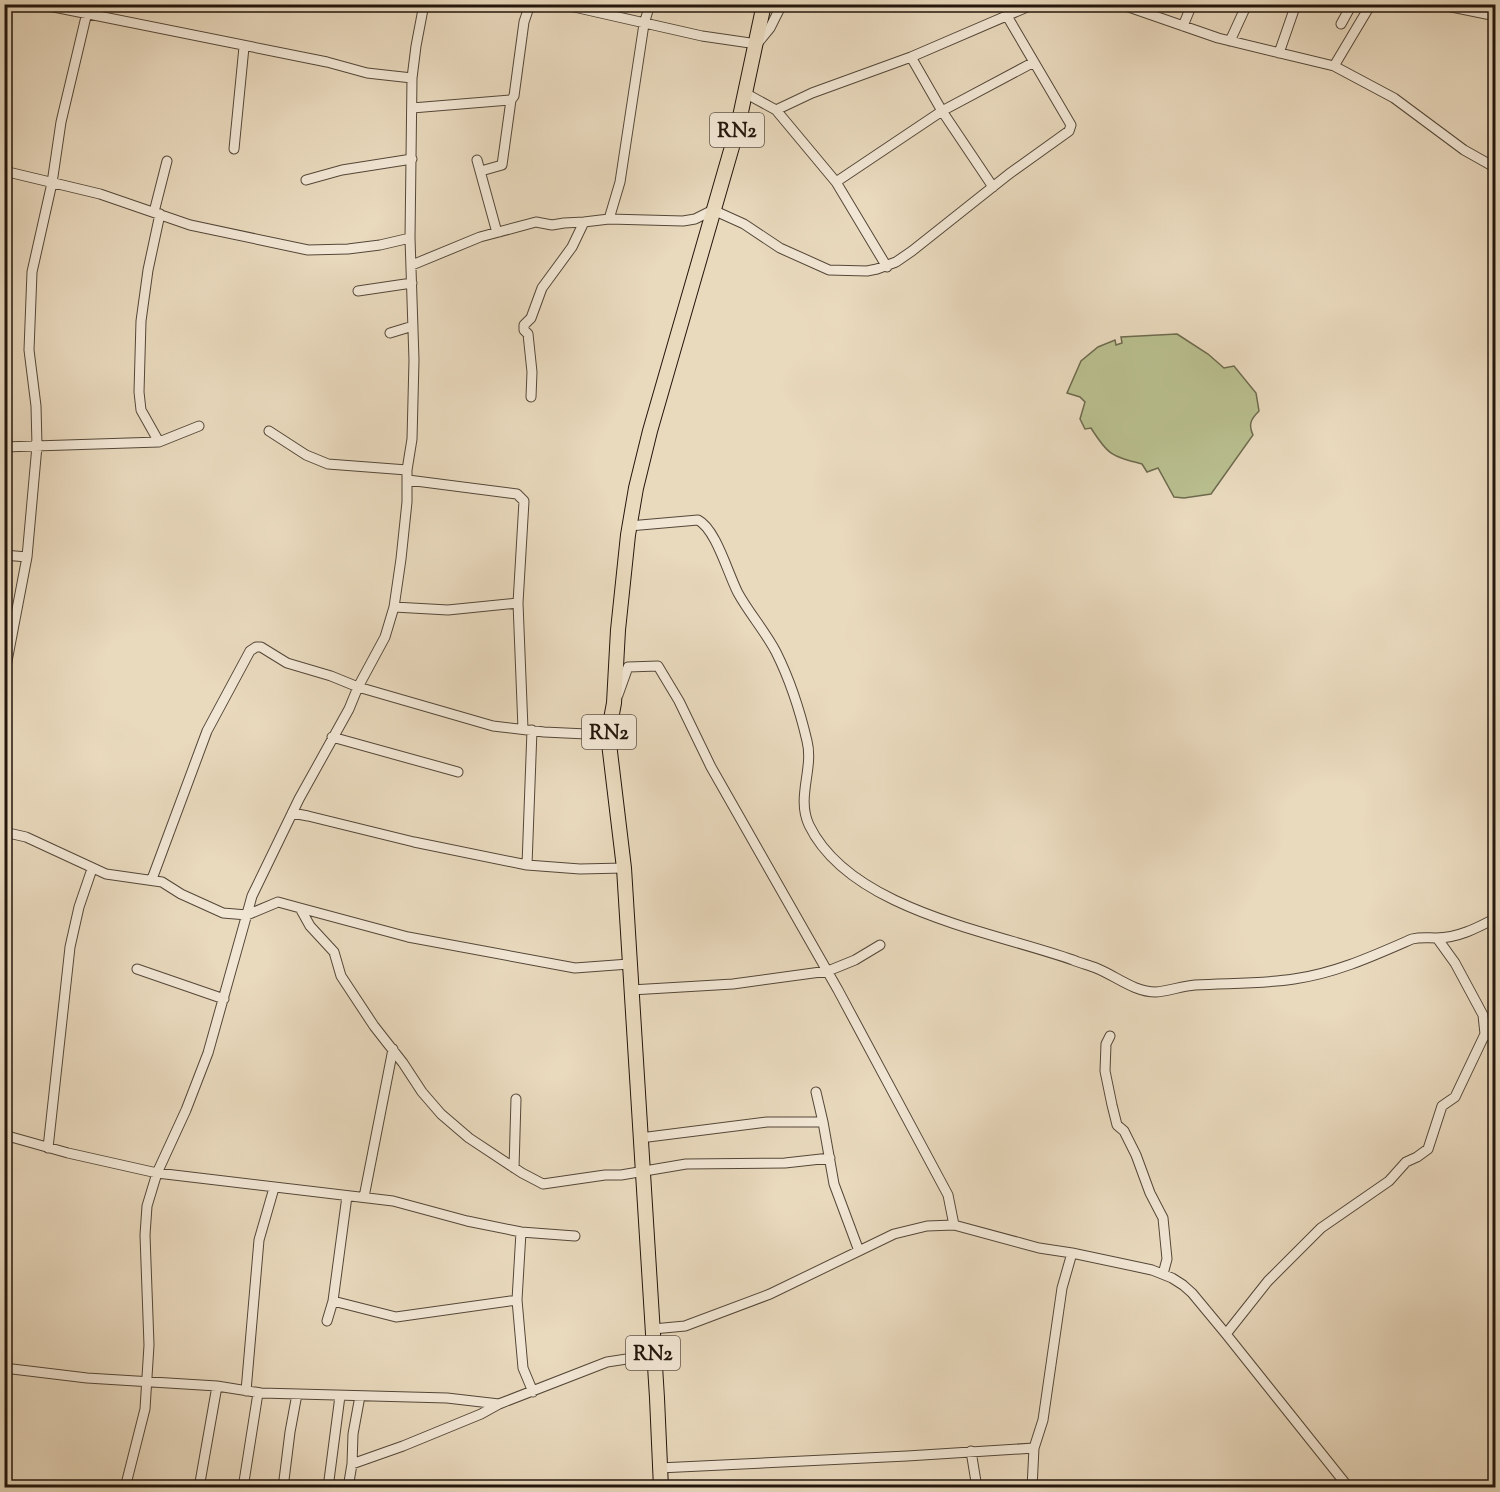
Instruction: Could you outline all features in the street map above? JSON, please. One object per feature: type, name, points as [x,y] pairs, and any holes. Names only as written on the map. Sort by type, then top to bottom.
[{"type":"highway","name":"RN2","points":[[661,1488],[624,868],[608,735],[614,703],[618,630],[629,526],[636,488],[650,430],[738,126],[764,4]]},
{"type":"street","points":[[39,4],[89,9],[244,47],[327,62],[367,73],[412,78]]},
{"type":"street","points":[[125,1488],[145,1409],[149,1345],[145,1235],[147,1206],[157,1173],[198,1080],[224,999],[252,896],[292,813],[349,709],[357,687],[385,637],[394,607],[401,560],[407,470],[412,439],[413,326],[410,237],[412,78],[424,4]]},
{"type":"street","points":[[481,171],[502,165],[524,22],[530,4]]},
{"type":"street","points":[[561,4],[702,36],[757,44],[770,28],[782,4]]},
{"type":"street","points":[[609,219],[620,182],[644,24],[650,4]]},
{"type":"street","points":[[776,110],[812,93],[910,57],[1034,4]]},
{"type":"street","points":[[1120,4],[1136,7],[1183,26],[1230,41],[1334,66],[1394,98],[1464,150],[1496,168]]},
{"type":"street","points":[[1183,26],[1192,4]]},
{"type":"street","points":[[1230,41],[1246,4]]},
{"type":"street","points":[[1279,53],[1296,4]]},
{"type":"street","points":[[1341,24],[1352,4]]},
{"type":"street","points":[[1334,66],[1371,4]]},
{"type":"street","points":[[1438,5],[1494,14]]},
{"type":"street","points":[[4,677],[27,557],[38,446],[29,350],[32,272],[52,183],[61,122],[89,9]]},
{"type":"street","points":[[412,265],[480,237],[536,222],[552,225],[609,219],[682,221],[695,219],[713,210],[744,224],[780,248],[829,270],[867,271],[887,267],[912,251],[1071,128],[1007,16]]},
{"type":"street","points":[[234,149],[244,47]]},
{"type":"street","points":[[910,57],[942,111],[993,187]]},
{"type":"street","points":[[836,182],[942,111],[1034,62]]},
{"type":"street","points":[[745,93],[776,110],[836,182],[887,267]]},
{"type":"street","points":[[412,108],[511,100]]},
{"type":"street","points":[[306,180],[342,170],[412,159]]},
{"type":"street","points":[[477,160],[498,232]]},
{"type":"street","points":[[159,442],[141,410],[139,392],[141,321],[167,161]]},
{"type":"street","points":[[4,171],[100,194],[210,230],[308,250],[380,245],[410,237]]},
{"type":"street","points":[[531,397],[532,372],[528,334],[524,330],[524,325],[531,318],[542,288],[572,247],[584,222]]},
{"type":"street","points":[[358,291],[412,283]]},
{"type":"street","points":[[390,333],[413,326]]},
{"type":"street","points":[[4,447],[159,442],[200,426]]},
{"type":"street","points":[[269,431],[306,455],[328,464],[407,470]]},
{"type":"street","points":[[408,480],[517,494],[524,501],[518,603],[527,730],[527,865]]},
{"type":"street","points":[[629,526],[698,520],[704,524],[738,593],[775,650],[790,684],[808,744],[803,803],[808,822],[833,860],[864,883],[898,902],[980,931],[1069,958],[1138,989],[1157,992],[1194,985],[1260,983],[1296,979],[1341,969],[1412,939],[1437,938],[1470,932],[1496,918]]},
{"type":"street","points":[[4,555],[27,557]]},
{"type":"street","points":[[394,607],[448,610],[518,603]]},
{"type":"street","points":[[152,879],[207,731],[250,651],[261,647],[287,663],[331,676],[357,687],[492,726],[608,735]]},
{"type":"street","points":[[614,703],[628,667],[658,666],[679,701],[711,767],[828,971],[948,1195],[954,1225]]},
{"type":"street","points":[[332,737],[458,772]]},
{"type":"street","points":[[292,813],[414,842],[527,865],[580,869],[624,868]]},
{"type":"street","points":[[4,832],[26,837],[106,874],[152,879],[168,884],[181,894],[223,914],[247,915],[278,902],[408,937],[575,968],[629,964]]},
{"type":"street","points":[[48,1148],[70,947],[79,907],[92,869]]},
{"type":"street","points":[[300,908],[310,926],[334,952],[341,976],[422,1092],[441,1114],[469,1138],[543,1184],[642,1172],[686,1164],[785,1163],[830,1158]]},
{"type":"street","points":[[1226,1334],[1268,1281],[1321,1228],[1389,1181],[1406,1162],[1428,1149],[1442,1107],[1455,1097],[1485,1034],[1483,1015],[1455,963],[1437,938]]},
{"type":"street","points":[[631,990],[740,983],[828,971],[855,960],[880,945]]},
{"type":"street","points":[[137,969],[224,999]]},
{"type":"street","points":[[1485,1034],[1496,1039]]},
{"type":"street","points":[[1110,1036],[1106,1044],[1106,1071],[1112,1105],[1117,1125],[1124,1131],[1163,1218],[1167,1259],[1163,1274]]},
{"type":"street","points":[[364,1197],[393,1049]]},
{"type":"street","points":[[816,1092],[824,1122],[834,1184],[859,1251]]},
{"type":"street","points":[[514,1168],[516,1099]]},
{"type":"street","points":[[640,1138],[767,1122],[824,1122]]},
{"type":"street","points":[[4,1135],[48,1148],[157,1173],[393,1201],[467,1221],[521,1232],[575,1236]]},
{"type":"street","points":[[246,1391],[259,1240],[274,1188]]},
{"type":"street","points":[[327,1321],[333,1301],[347,1196]]},
{"type":"street","points":[[653,1329],[685,1326],[770,1294],[894,1234],[934,1225],[954,1225],[1039,1248],[1072,1253],[1172,1278],[1192,1293],[1349,1488]]},
{"type":"street","points":[[521,1232],[517,1300],[523,1368],[533,1392]]},
{"type":"street","points":[[1032,1488],[1034,1448],[1043,1420],[1062,1288],[1072,1253]]},
{"type":"street","points":[[333,1301],[396,1317],[517,1300]]},
{"type":"street","points":[[352,1464],[403,1446],[481,1414],[499,1404],[607,1362],[653,1355]]},
{"type":"street","points":[[4,1368],[87,1378],[217,1386],[258,1393],[447,1398],[499,1404]]},
{"type":"street","points":[[200,1488],[217,1386]]},
{"type":"street","points":[[243,1488],[258,1393]]},
{"type":"street","points":[[283,1488],[297,1394]]},
{"type":"street","points":[[328,1488],[340,1396]]},
{"type":"street","points":[[348,1488],[352,1464],[351,1448],[360,1396]]},
{"type":"street","points":[[660,1468],[1034,1448]]},
{"type":"street","points":[[971,1451],[977,1488]]},
{"type":"green space","points":[[1177,334],[1208,354],[1224,368],[1234,366],[1256,393],[1259,411],[1251,422],[1253,435],[1211,494],[1184,498],[1174,497],[1158,468],[1147,472],[1142,464],[1123,459],[1106,449],[1091,428],[1085,429],[1080,419],[1085,402],[1080,397],[1067,393],[1081,361],[1098,347],[1115,340],[1116,345],[1122,343],[1121,337]]}]
